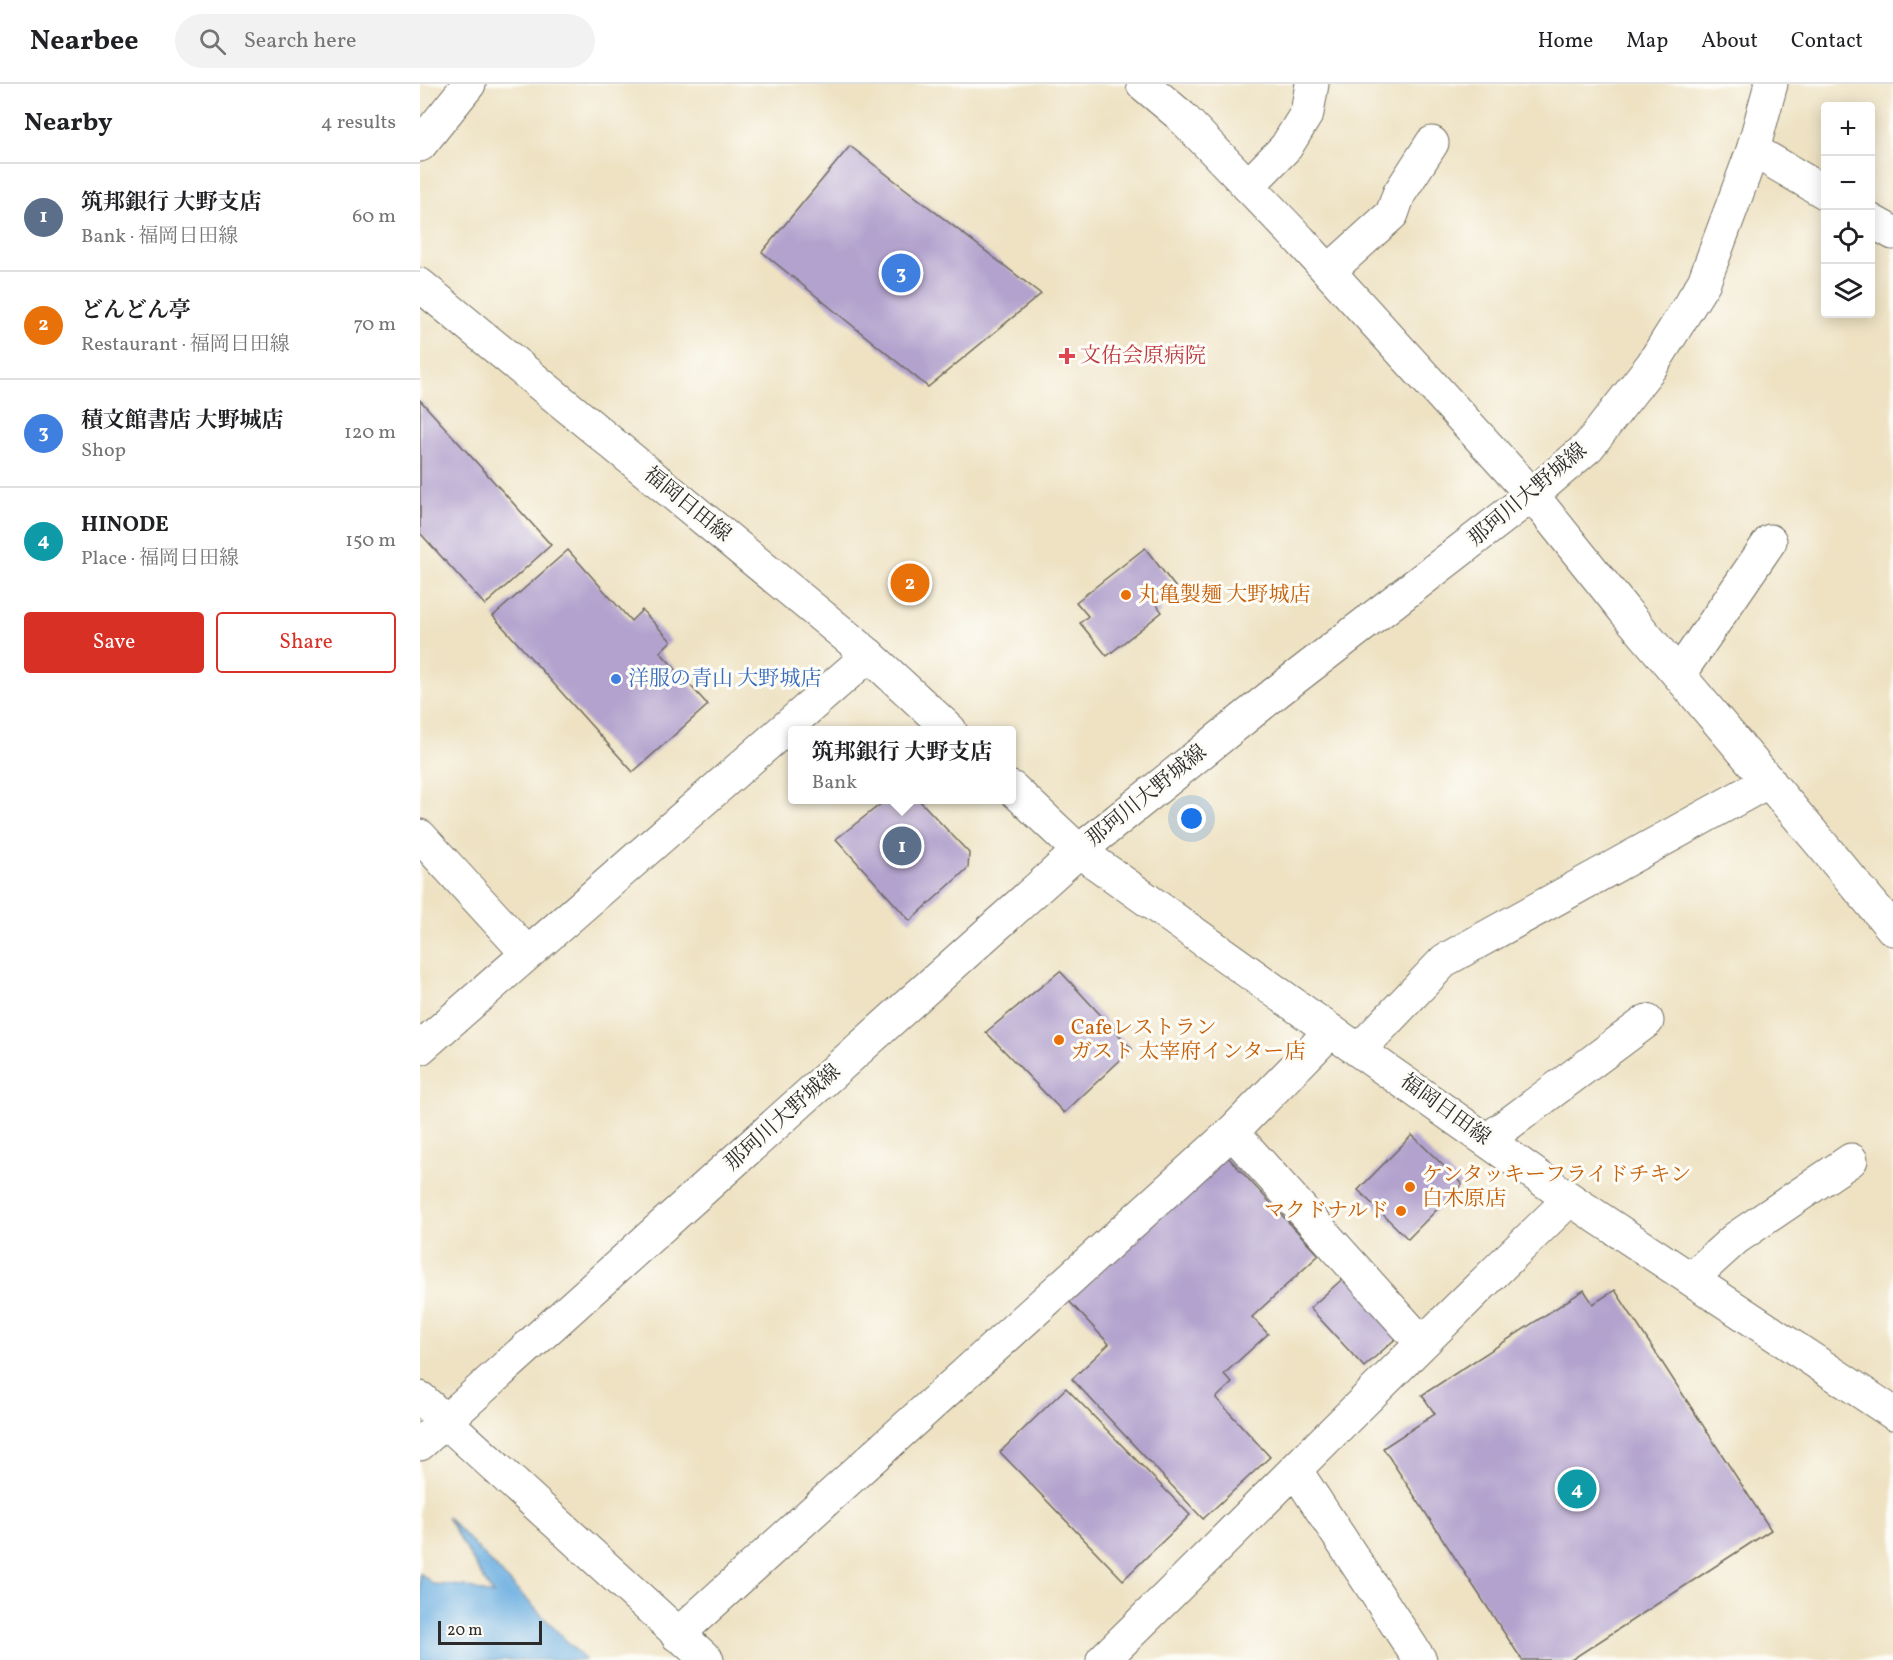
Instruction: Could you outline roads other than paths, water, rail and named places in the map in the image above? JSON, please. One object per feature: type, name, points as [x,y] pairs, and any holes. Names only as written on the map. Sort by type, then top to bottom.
[{"type":"street","points":[[420,145],[469,84]]},
{"type":"street","points":[[1143,84],[1181,116],[1329,271],[1532,495],[1893,929]]},
{"type":"street","points":[[1248,186],[1286,147],[1302,122],[1307,113],[1312,84]]},
{"type":"street","name":"那珂川大野城線","points":[[432,1434],[1079,851],[1287,684],[1532,495],[1588,447],[1652,365],[1704,282],[1753,150],[1771,84]]},
{"type":"street","points":[[1329,271],[1392,214],[1399,194],[1432,143]]},
{"type":"street","points":[[1753,150],[1821,190]]},
{"type":"street","points":[[1875,223],[1893,233]]},
{"type":"street","name":"福岡日田線","points":[[420,285],[868,655],[946,726]]},
{"type":"street","points":[[1679,674],[1770,541]]},
{"type":"street","points":[[420,1048],[868,655]]},
{"type":"street","points":[[1360,1049],[1445,960],[1768,781]]},
{"type":"street","name":"福岡日田線","points":[[1016,793],[1079,851],[1331,1030],[1570,1199],[1893,1413]]},
{"type":"street","points":[[420,836],[527,953]]},
{"type":"street","points":[[1487,1140],[1647,1021]]},
{"type":"street","points":[[677,1635],[1232,1132],[1331,1030]]},
{"type":"street","points":[[1232,1132],[1421,1342]]},
{"type":"street","points":[[1692,1278],[1736,1238],[1851,1160]]},
{"type":"street","points":[[1103,1660],[1296,1471],[1421,1342],[1570,1199]]},
{"type":"street","points":[[420,1398],[432,1434],[707,1660]]},
{"type":"street","points":[[1296,1471],[1420,1660]]},
{"type":"water","points":[[447,1517],[585,1660],[420,1660],[420,1573],[433,1584],[464,1586],[493,1595]]},
{"type":"place","name":"積文館書店 大野城店","points":[[901,273]]},
{"type":"place","name":"文佑会原病院","points":[[1067,356]]},
{"type":"place","name":"どんどん亭","points":[[910,583]]},
{"type":"place","name":"丸亀製麺 大野城店","points":[[1126,595]]},
{"type":"place","name":"洋服の青山 大野城店","points":[[616,679]]},
{"type":"place","name":"筑邦銀行 大野支店","points":[[902,846]]},
{"type":"place","name":"Cafeレストラン ガスト 太宰府インター店","points":[[1059,1040]]},
{"type":"place","name":"ケンタッキーフライドチキン 白木原店","points":[[1410,1187]]},
{"type":"place","name":"マクドナルド","points":[[1401,1211]]},
{"type":"place","name":"HINODE","points":[[1577,1489]]}]
